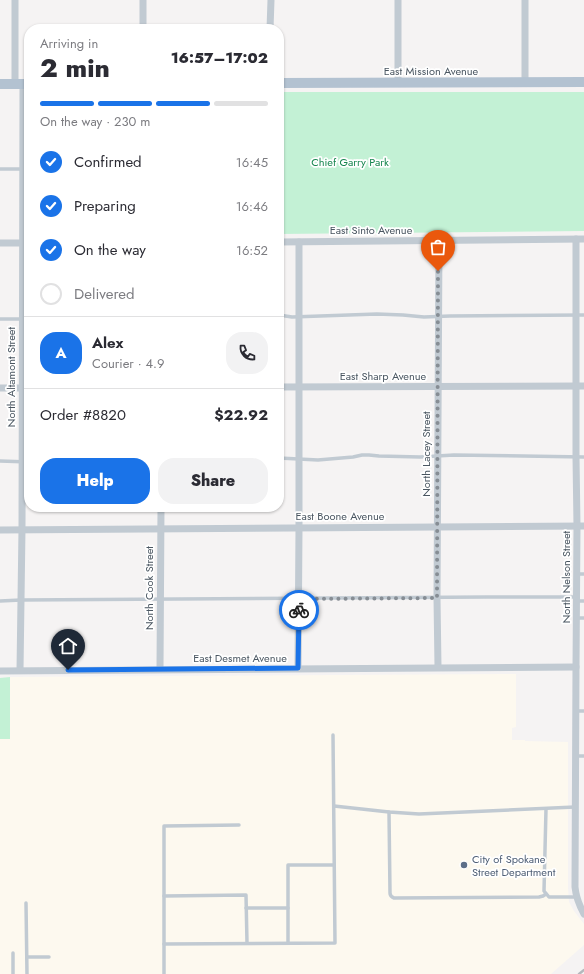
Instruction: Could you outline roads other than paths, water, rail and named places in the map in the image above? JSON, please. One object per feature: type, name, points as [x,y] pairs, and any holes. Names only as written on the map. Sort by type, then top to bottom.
[{"type":"main road","name":"East Mission Avenue","points":[[284,83],[584,82]]},
{"type":"main road","points":[[0,84],[22,84]]},
{"type":"street","name":"North Altamont Street","points":[[15,0],[24,126]]},
{"type":"street","points":[[143,0],[143,24]]},
{"type":"street","points":[[270,24],[271,0]]},
{"type":"street","points":[[398,0],[398,83]]},
{"type":"street","points":[[525,0],[525,82]]},
{"type":"street","name":"East Sinto Avenue","points":[[284,242],[580,239]]},
{"type":"street","name":"North Nelson Street","points":[[580,239],[581,526],[580,618],[576,667],[575,711],[575,887],[576,897],[584,914]]},
{"type":"street","name":"North Lacey Street","points":[[438,667],[437,527],[439,241]]},
{"type":"street","points":[[298,668],[299,242]]},
{"type":"street","points":[[0,243],[24,243]]},
{"type":"street","name":"East Sharp Avenue","points":[[284,387],[580,386]]},
{"type":"street","points":[[0,388],[24,388]]},
{"type":"street","name":"North Altamont Street","points":[[20,670],[22,529],[24,496]]},
{"type":"street","name":"North Cook Street","points":[[160,669],[161,512]]},
{"type":"street","name":"East Boone Avenue","points":[[0,530],[581,526]]},
{"type":"street","name":"East Desmet Avenue","points":[[0,671],[576,667]]},
{"type":"lane","points":[[0,169],[24,169]]},
{"type":"lane","points":[[284,316],[299,317],[378,314],[438,317],[580,315]]},
{"type":"lane","points":[[0,319],[24,319]]},
{"type":"lane","points":[[284,458],[318,460],[369,455],[414,457],[454,455],[580,457]]},
{"type":"lane","points":[[0,461],[24,462]]},
{"type":"lane","points":[[0,601],[487,597],[579,600]]},
{"type":"lane","points":[[575,711],[584,711]]},
{"type":"lane","points":[[164,944],[335,943],[333,735]]},
{"type":"lane","points":[[575,756],[584,756]]},
{"type":"lane","points":[[334,806],[419,814],[575,807]]},
{"type":"lane","points":[[546,809],[544,892],[549,897],[576,897]]},
{"type":"lane","points":[[389,812],[391,897],[539,897],[546,894]]},
{"type":"lane","points":[[164,974],[164,826],[239,825]]},
{"type":"lane","points":[[288,943],[288,864],[334,864]]},
{"type":"lane","points":[[164,896],[246,896],[247,943]]},
{"type":"lane","points":[[26,903],[28,974]]},
{"type":"lane","points":[[246,908],[288,908]]},
{"type":"lane","points":[[13,953],[13,974]]},
{"type":"lane","points":[[27,957],[49,957]]},
{"type":"railway","points":[[579,974],[584,970]]},
{"type":"place","name":"City of Spokane Street Department","points":[[464,865]]},
{"type":"park label","name":"Chief Garry Park","points":[[350,162]]}]
